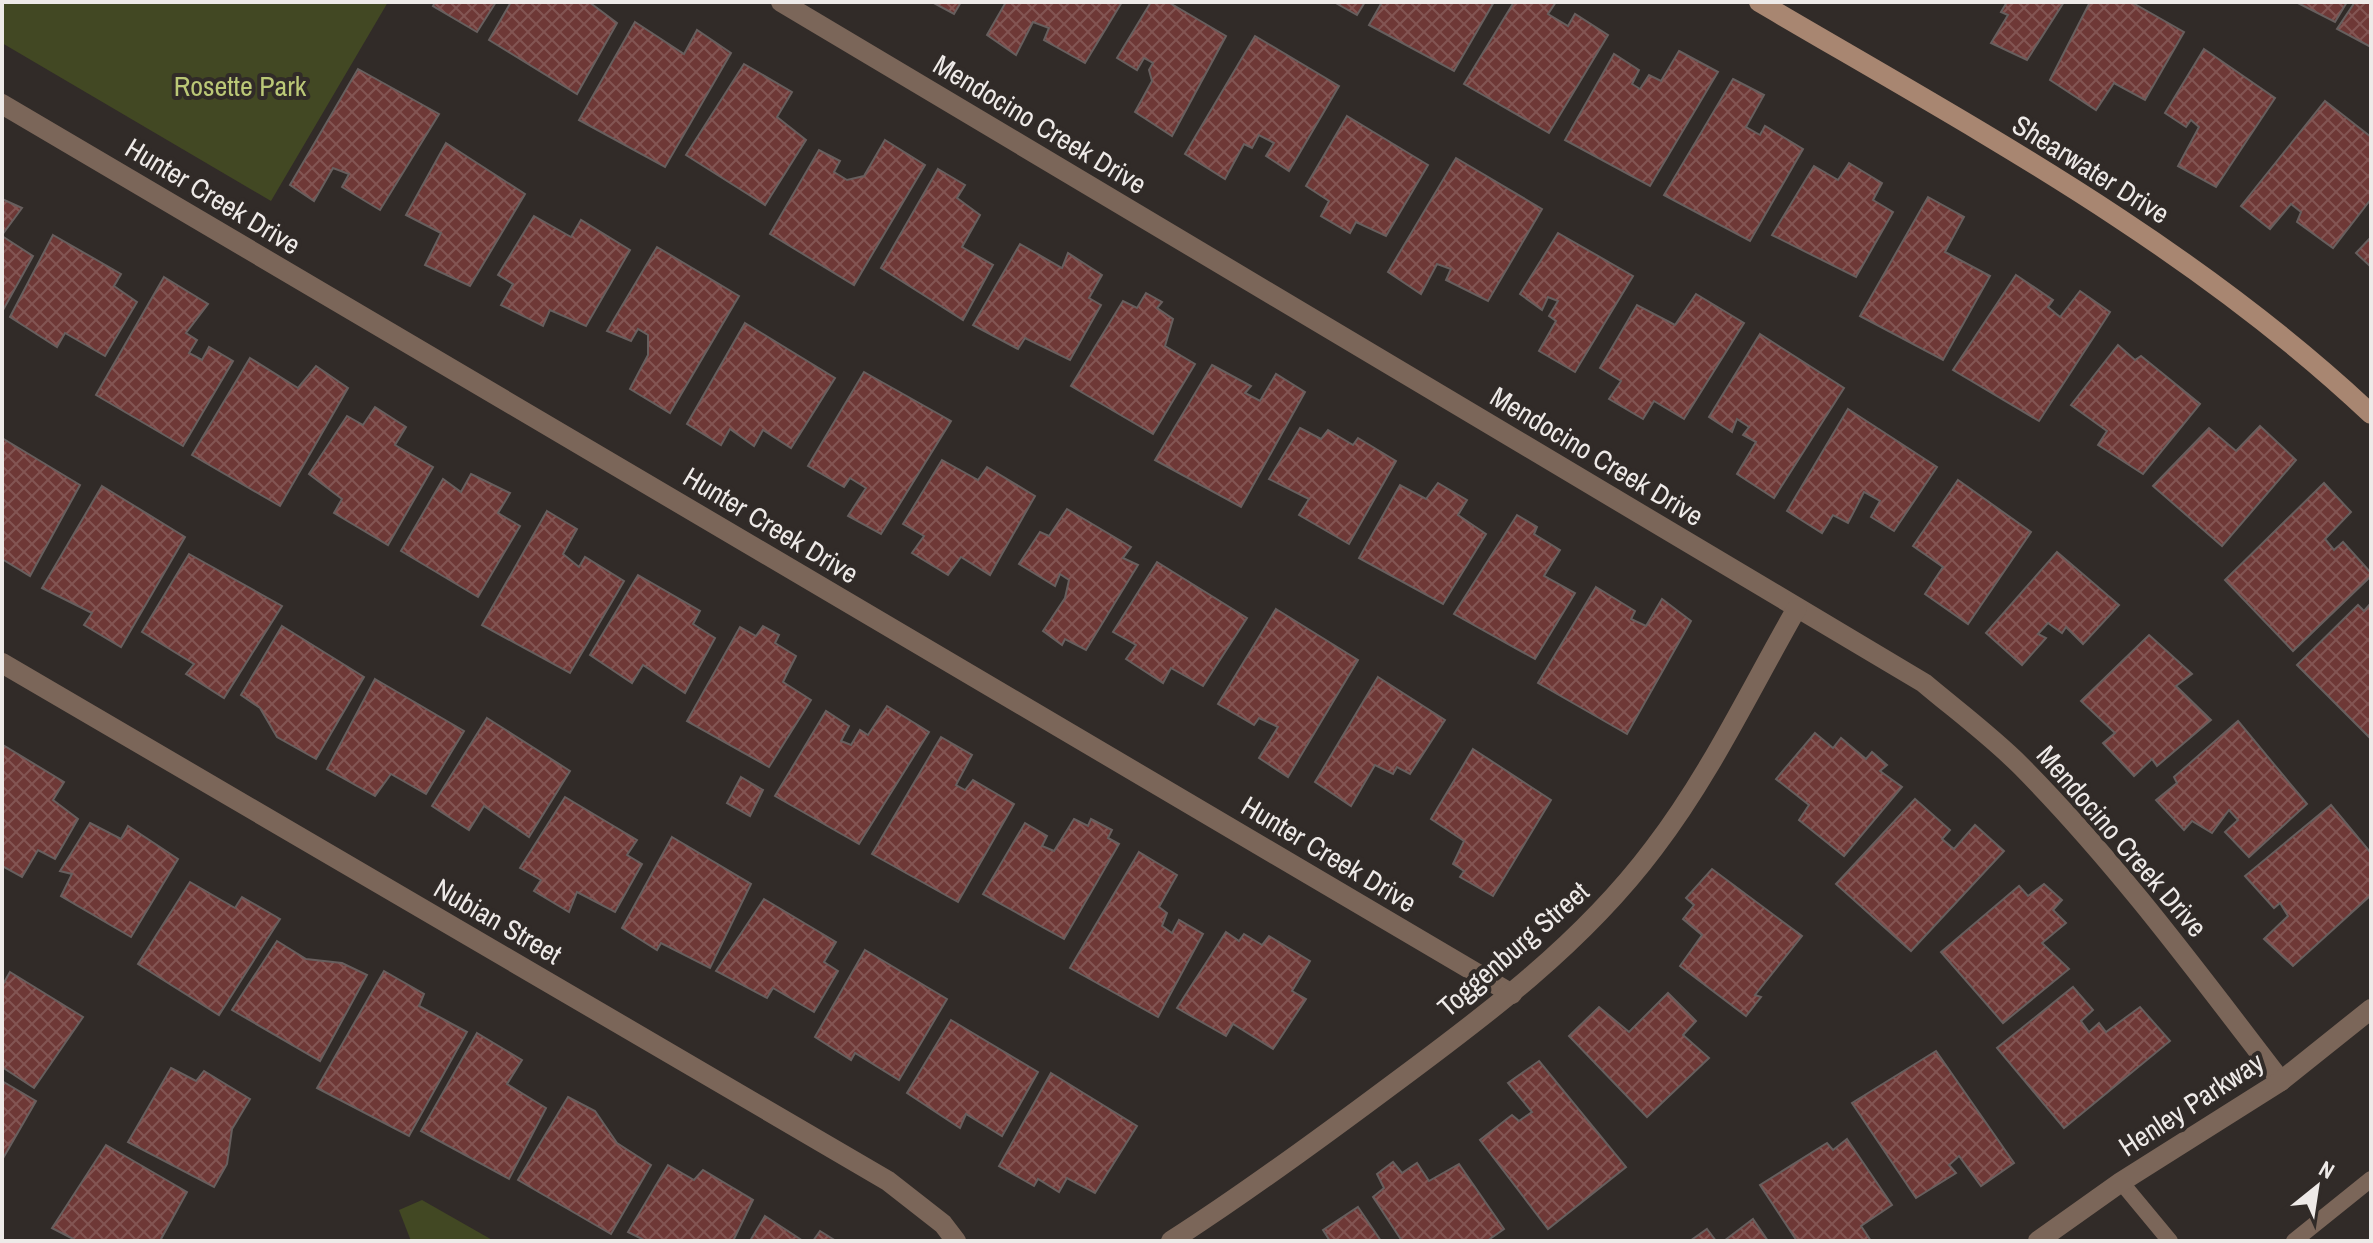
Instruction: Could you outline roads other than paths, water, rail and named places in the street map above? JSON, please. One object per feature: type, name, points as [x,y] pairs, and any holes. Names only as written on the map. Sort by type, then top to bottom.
[{"type":"street","name":"Mendocino Creek Drive","points":[[781,2],[1924,683],[2020,765],[2165,928],[2281,1081]]},
{"type":"street","name":"Shearwater Drive","points":[[1759,2],[2028,161],[2147,237],[2254,315],[2371,414]]},
{"type":"street","name":"Hunter Creek Drive","points":[[2,104],[1512,994]]},
{"type":"street","name":"Toggenburg Street","points":[[1171,1241],[1247,1192],[1512,994],[1606,907],[1655,847],[1701,777],[1797,608]]},
{"type":"street","name":"Nubian Street","points":[[2,663],[888,1181],[943,1224],[956,1241]]},
{"type":"street","name":"Henley Parkway","points":[[2038,1241],[2121,1182],[2281,1081],[2371,1009]]},
{"type":"lane","points":[[2294,1241],[2371,1179]]},
{"type":"lane","points":[[2121,1182],[2170,1241]]},
{"type":"park label","name":"Rosette Park","points":[[240,86]]}]
